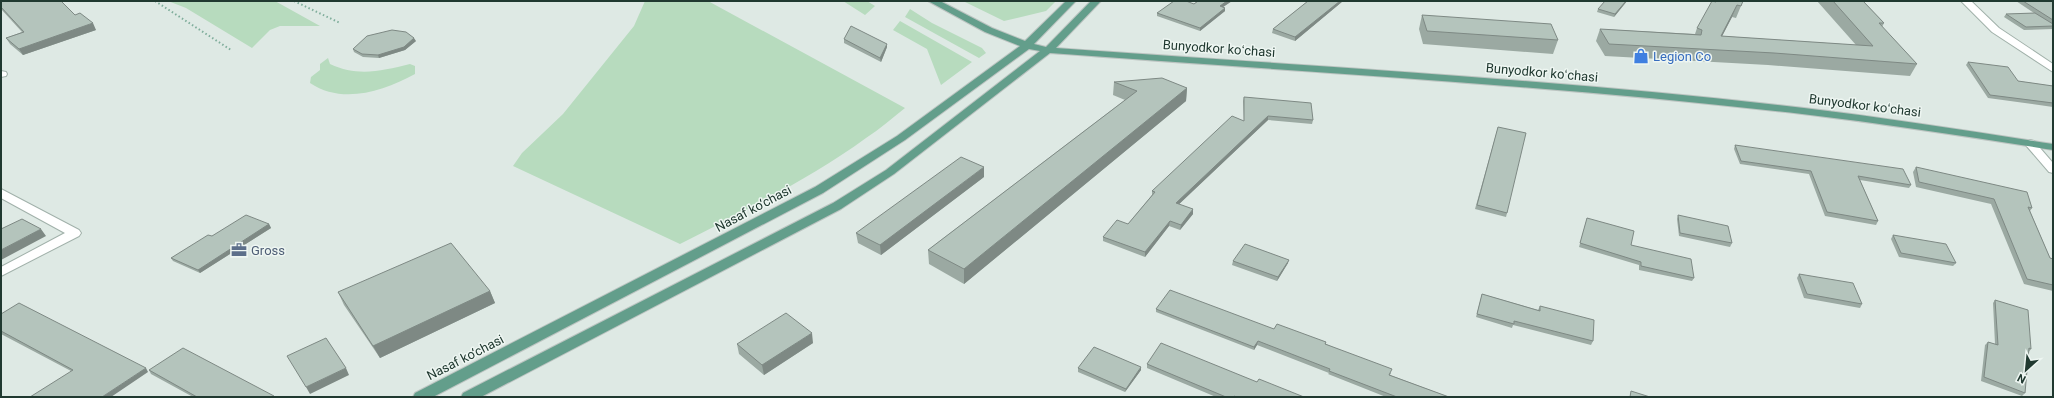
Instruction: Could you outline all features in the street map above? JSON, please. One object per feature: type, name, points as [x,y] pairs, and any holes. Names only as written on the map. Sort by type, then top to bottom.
[{"type":"main road","name":"Bunyodkor koʻchasi","points":[[933,1],[998,37],[1026,46],[1048,50],[1691,98],[1875,119],[2053,147]]},
{"type":"main road","name":"Nasaf ko‘chasi","points":[[420,397],[683,262],[818,190],[901,138],[1026,46],[1071,1]]},
{"type":"main road","points":[[468,397],[836,206],[890,172],[1019,74],[1048,50],[1096,1]]},
{"type":"street","points":[[1966,1],[1980,19],[1994,30],[2053,69]]},
{"type":"street","points":[[2030,143],[2053,170]]},
{"type":"street","points":[[1,193],[75,233],[1,272]]},
{"type":"path","points":[[155,1],[231,50]]},
{"type":"path","points":[[294,1],[340,23]]},
{"type":"green space","points":[[168,1],[275,1],[320,26],[280,26],[270,30],[252,48],[186,8]]},
{"type":"green space","points":[[645,1],[708,1],[905,108],[871,135],[799,181],[680,244],[513,166],[522,153],[563,114],[634,26]]},
{"type":"green space","points":[[843,1],[867,1],[875,6],[865,15]]},
{"type":"green space","points":[[963,1],[1056,1],[1046,11],[1004,21]]},
{"type":"green space","points":[[910,9],[932,23],[982,48],[986,53],[979,58],[905,17]]},
{"type":"green space","points":[[900,21],[972,62],[941,85],[927,49],[893,30]]},
{"type":"green space","points":[[328,58],[330,64],[340,68],[360,72],[379,71],[410,64],[415,66],[415,74],[390,86],[376,90],[363,93],[336,93],[323,90],[310,83],[311,77],[320,70],[320,64]]},
{"type":"building","points":[[1,1],[61,1],[75,15],[80,13],[93,23],[19,49],[6,38],[24,32],[1,7]]},
{"type":"building","points":[[1174,1],[1186,1],[1194,4],[1198,1],[1227,1],[1220,6],[1225,8],[1200,28],[1157,13]]},
{"type":"building","points":[[1308,1],[1340,1],[1295,37],[1273,29]]},
{"type":"building","points":[[1605,1],[1626,1],[1615,14],[1598,9]]},
{"type":"building","points":[[1712,1],[1743,1],[1741,6],[1737,5],[1721,36],[1873,46],[1833,1],[1863,1],[1884,23],[1879,23],[1917,64],[1774,53],[1609,44],[1600,29],[1701,35],[1702,30],[1697,28]]},
{"type":"building","points":[[2023,1],[2053,1],[2053,20]]},
{"type":"building","points":[[2035,13],[2053,24],[2053,26],[2026,27],[2006,14]]},
{"type":"building","points":[[1422,15],[1551,24],[1558,40],[1427,31]]},
{"type":"building","points":[[851,26],[887,44],[880,58],[844,39]]},
{"type":"building","points":[[392,30],[406,32],[414,38],[404,47],[378,55],[362,54],[353,49],[367,36]]},
{"type":"building","points":[[1968,62],[2008,67],[2018,81],[2053,86],[2053,103],[1990,95]]},
{"type":"building","points":[[1162,78],[1187,88],[964,269],[928,250],[1137,91],[1114,82]]},
{"type":"building","points":[[1244,97],[1311,103],[1313,120],[1268,116],[1176,203],[1193,209],[1181,225],[1170,221],[1145,252],[1103,237],[1117,220],[1128,224],[1155,192],[1152,191],[1232,116],[1244,121]]},
{"type":"building","points":[[1498,127],[1526,133],[1507,213],[1477,205]]},
{"type":"building","points":[[1735,145],[1903,169],[1911,185],[1858,176],[1878,221],[1827,212],[1811,171],[1741,161]]},
{"type":"building","points":[[961,157],[984,167],[880,245],[856,233]]},
{"type":"building","points":[[1916,167],[2027,192],[2032,208],[2028,207],[2050,258],[2053,259],[2053,285],[2027,279],[1994,199],[1919,182]]},
{"type":"building","points":[[246,215],[269,224],[198,270],[171,258],[208,235],[212,236]]},
{"type":"building","points":[[1678,215],[1728,226],[1732,243],[1680,233]]},
{"type":"building","points":[[1587,218],[1634,231],[1631,245],[1691,259],[1694,278],[1641,266],[1641,262],[1580,243]]},
{"type":"building","points":[[22,219],[41,229],[1,250],[1,229]]},
{"type":"building","points":[[1893,235],[1946,244],[1956,263],[1901,253]]},
{"type":"building","points":[[451,243],[490,291],[373,346],[338,292]]},
{"type":"building","points":[[1245,244],[1289,260],[1278,277],[1233,261]]},
{"type":"building","points":[[1799,274],[1853,283],[1862,304],[1807,294]]},
{"type":"building","points":[[1170,290],[1274,329],[1277,324],[1326,342],[1325,344],[1392,369],[1389,375],[1449,397],[1397,397],[1329,371],[1330,369],[1258,341],[1254,347],[1156,309]]},
{"type":"building","points":[[1482,294],[1540,311],[1540,306],[1594,320],[1593,341],[1514,321],[1514,324],[1477,314]]},
{"type":"building","points":[[1995,300],[2028,310],[2031,349],[2029,348],[2025,393],[1984,377],[1988,342],[1998,345]]},
{"type":"building","points":[[19,303],[146,368],[102,397],[30,397],[73,370],[1,331],[1,314]]},
{"type":"building","points":[[786,313],[812,333],[762,365],[737,344]]},
{"type":"building","points":[[326,338],[346,368],[306,387],[287,356]]},
{"type":"building","points":[[1161,343],[1257,382],[1259,379],[1304,397],[1226,397],[1147,364]]},
{"type":"building","points":[[1094,347],[1141,367],[1126,389],[1078,368]]},
{"type":"building","points":[[183,348],[274,396],[197,397],[149,370]]},
{"type":"building","points":[[1631,391],[1650,397],[1630,397]]},
{"type":"place","name":"Legion Co","points":[[1641,56]]},
{"type":"place","name":"Gross","points":[[239,250]]}]
